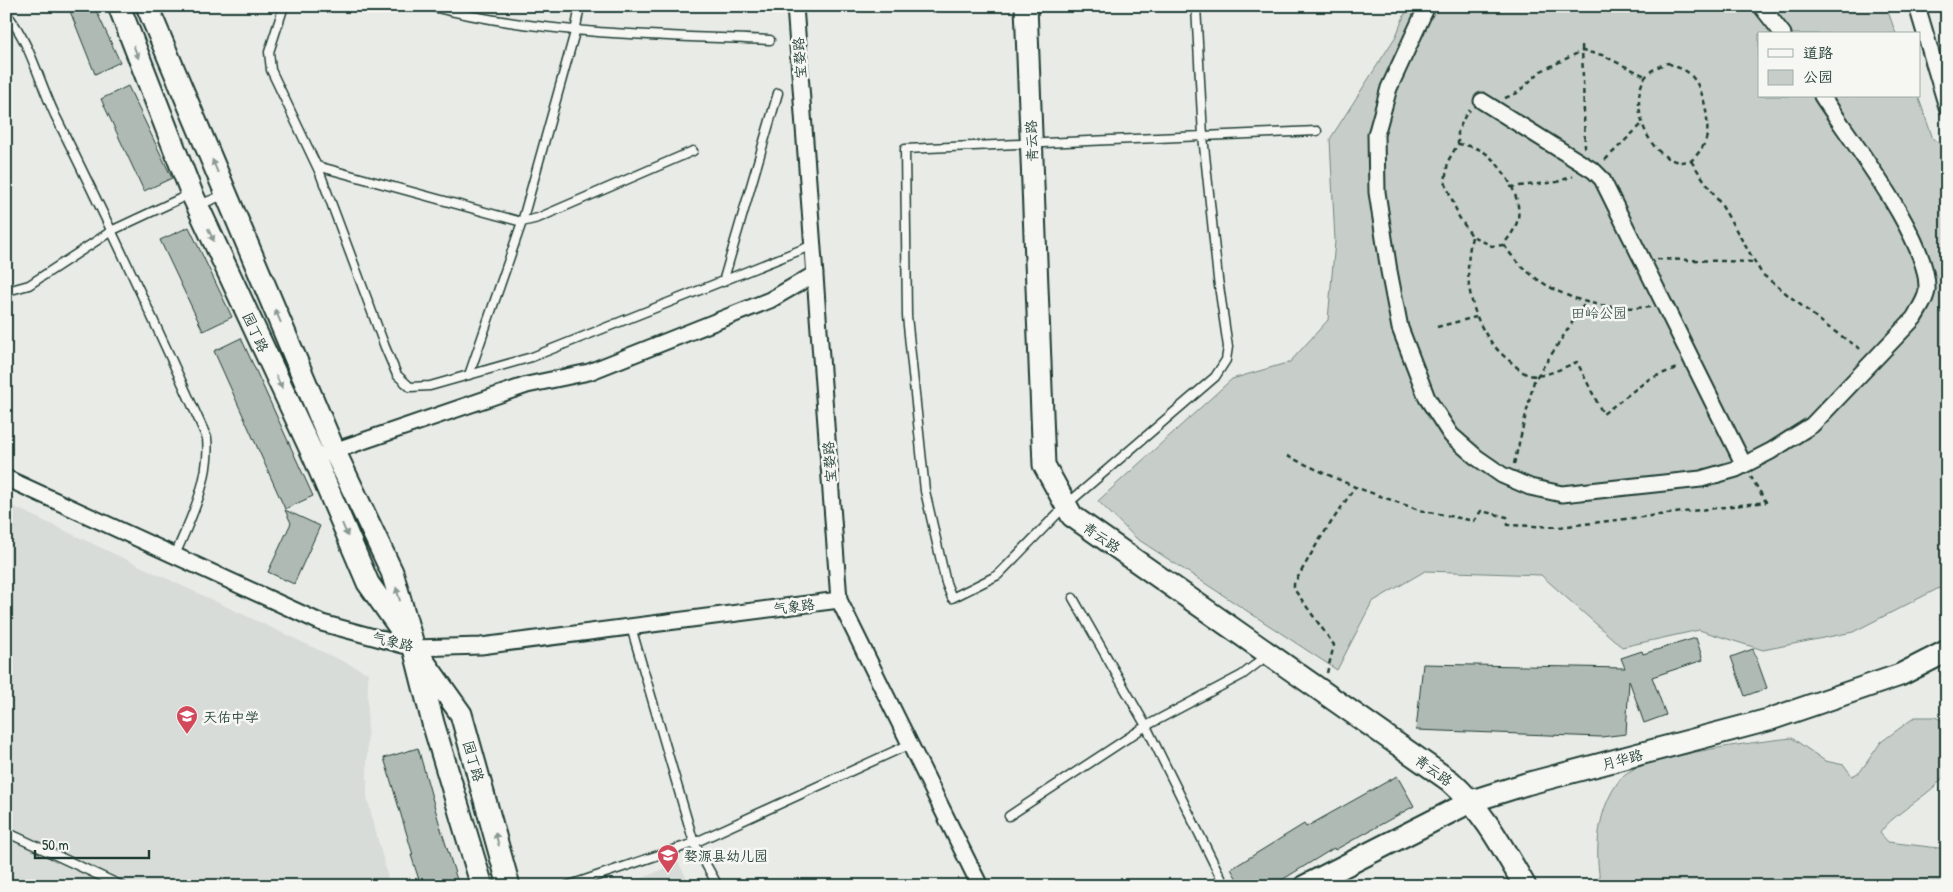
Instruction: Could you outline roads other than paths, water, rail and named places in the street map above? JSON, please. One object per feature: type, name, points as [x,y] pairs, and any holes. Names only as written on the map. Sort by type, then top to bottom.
[{"type":"main road","name":"园丁路","points":[[119,6],[195,200],[368,583],[461,714],[509,886]]},
{"type":"main road","name":"园丁路","points":[[147,6],[334,450],[392,572],[433,723],[482,886]]},
{"type":"main road","name":"青云路","points":[[1026,6],[1044,465],[1072,516],[1435,770],[1472,801],[1494,832],[1525,886]]},
{"type":"main road","name":"月华路","points":[[1305,886],[1472,801],[1526,784],[1768,720],[1900,675],[1947,651]]},
{"type":"street","name":"宝婺路","points":[[795,6],[840,600],[980,886]]},
{"type":"street","points":[[1427,6],[1389,88],[1376,136],[1377,192],[1389,272],[1400,328],[1427,398],[1451,435],[1476,457],[1511,479],[1530,487],[1562,494],[1701,479],[1744,465],[1771,451],[1812,425],[1873,358],[1914,318],[1924,302],[1927,289],[1923,266],[1905,222],[1823,98]]},
{"type":"street","points":[[1761,6],[1781,32]]},
{"type":"street","points":[[1917,6],[1947,107]]},
{"type":"street","points":[[1482,100],[1590,168],[1602,179],[1744,465]]},
{"type":"street","points":[[314,460],[334,450],[527,385],[589,372],[770,300],[815,274]]},
{"type":"street","name":"气象路","points":[[6,478],[322,623],[414,648],[481,646],[840,600]]},
{"type":"lane","points":[[284,6],[268,52],[271,70],[316,166],[384,347],[397,375],[410,387],[430,386],[532,357],[813,245]]},
{"type":"lane","points":[[429,6],[474,18],[576,32],[770,40]]},
{"type":"lane","points":[[469,375],[522,222],[576,32],[580,6]]},
{"type":"lane","points":[[1196,6],[1203,136],[1218,278],[1228,347],[1226,360],[1215,377],[1066,505],[998,575],[952,598],[946,583],[925,491],[907,316],[905,150],[1031,143],[1203,136],[1317,131]]},
{"type":"lane","points":[[6,13],[22,34],[53,110],[113,230],[207,438],[208,451],[198,501],[175,555]]},
{"type":"lane","points":[[723,282],[778,93]]},
{"type":"lane","points":[[316,166],[522,222],[538,218],[693,151]]},
{"type":"lane","points":[[6,289],[11,290],[29,285],[113,230],[195,200],[226,194]]},
{"type":"lane","points":[[1073,598],[1146,726],[1225,886]]},
{"type":"lane","points":[[631,627],[694,843],[718,886]]},
{"type":"lane","points":[[1009,816],[1146,726],[1242,675],[1269,654]]},
{"type":"lane","points":[[567,886],[694,843],[910,744]]},
{"type":"lane","points":[[6,832],[122,886]]},
{"type":"place","name":"天佑中学","points":[[187,735]]},
{"type":"place","name":"婺源县幼儿园","points":[[668,874]]},
{"type":"park label","name":"田岭公园","points":[[1599,312]]}]
